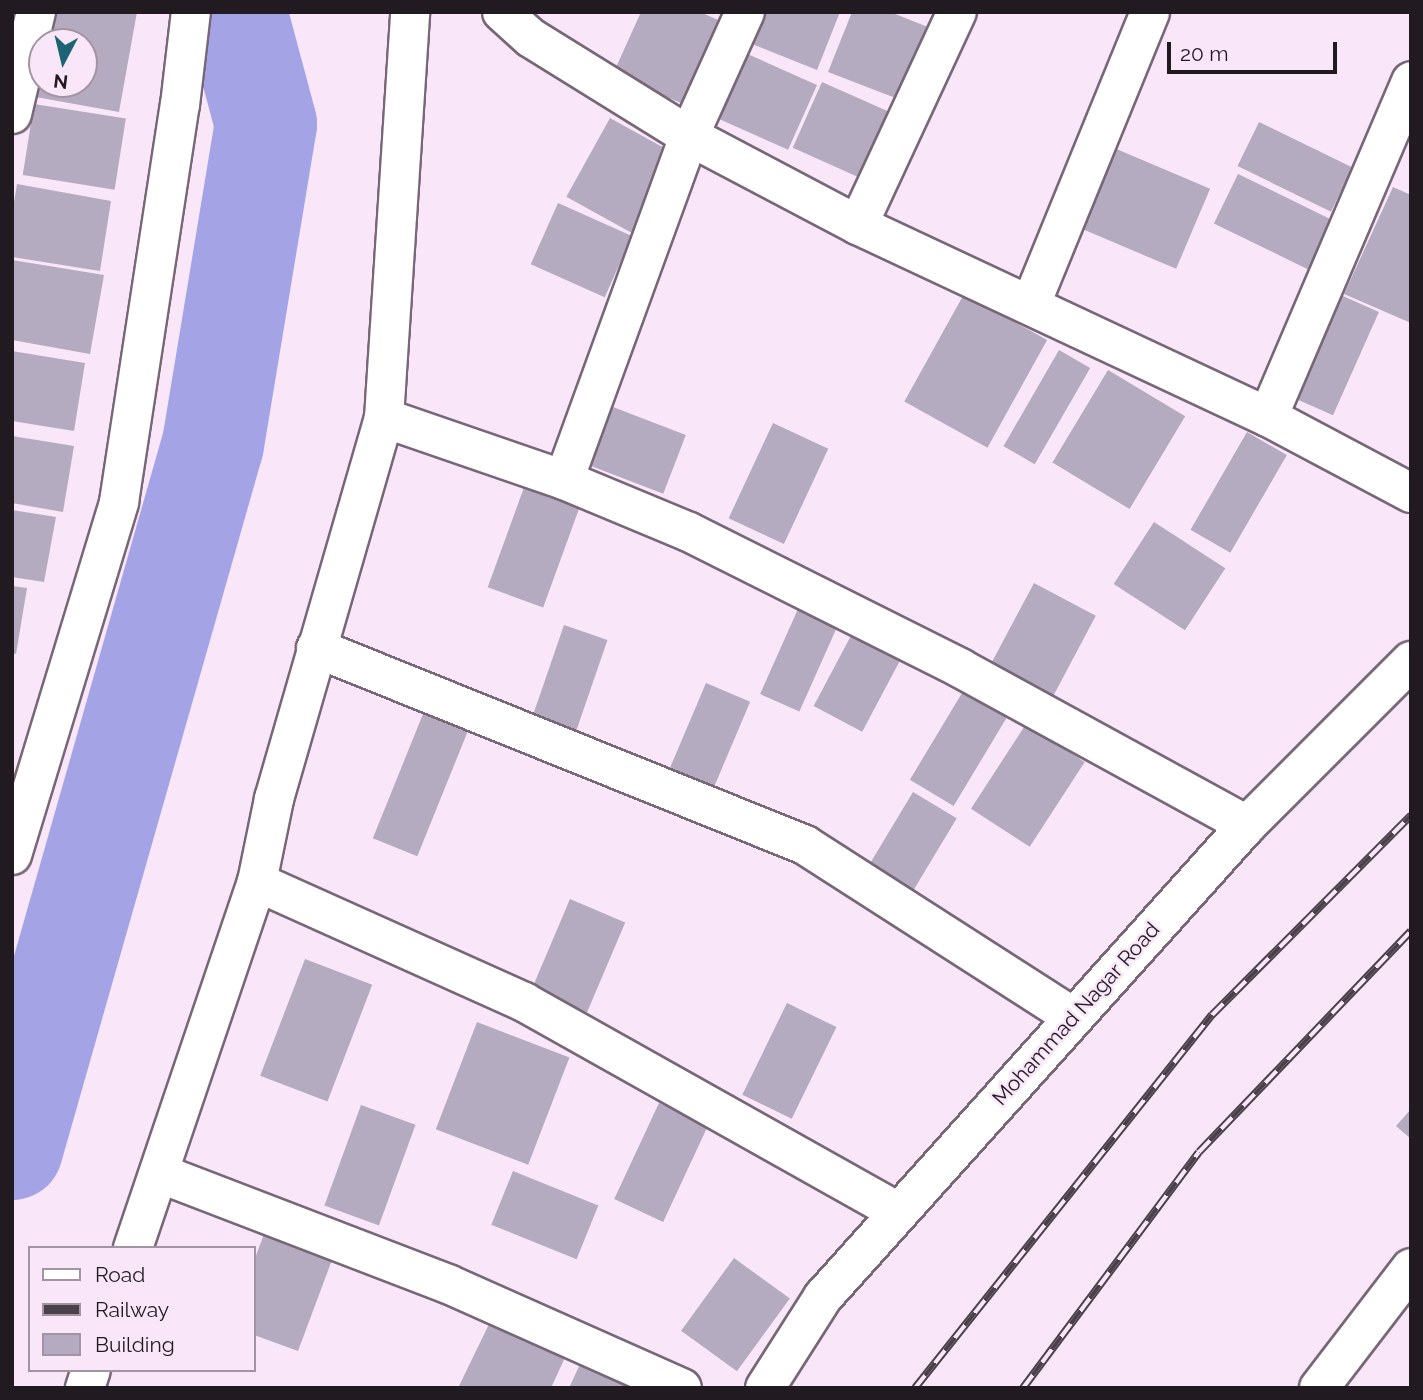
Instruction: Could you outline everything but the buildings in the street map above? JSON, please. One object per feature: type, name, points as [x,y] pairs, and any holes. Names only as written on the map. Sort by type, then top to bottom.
[{"type":"street","points":[[12,114],[36,12]]},
{"type":"street","points":[[12,855],[118,502],[180,105],[191,12]]},
{"type":"street","points":[[135,1246],[257,882],[274,799],[384,418],[410,12]]},
{"type":"street","points":[[502,12],[537,25],[689,136],[858,225],[1268,417],[1411,494]]},
{"type":"street","points":[[564,480],[689,136],[745,12]]},
{"type":"street","points":[[858,225],[957,12]]},
{"type":"street","points":[[1031,304],[1150,12]]},
{"type":"street","points":[[1268,417],[1411,81]]},
{"type":"street","points":[[384,418],[564,480],[689,532],[960,668],[1247,825]]},
{"type":"street","points":[[316,649],[805,845],[1073,1017]]},
{"type":"street","name":"Mohammad Nagar Road","points":[[765,1388],[822,1297],[1247,825],[1411,662]]},
{"type":"street","points":[[257,882],[524,1002],[898,1212]]},
{"type":"street","points":[[159,1172],[448,1284],[682,1388]]},
{"type":"street","points":[[1319,1388],[1411,1268]]},
{"type":"waterway","points":[[12,1149],[213,444],[266,124],[236,12]]},
{"type":"railway","points":[[915,1388],[1212,1015],[1411,815]]},
{"type":"railway","points":[[1023,1388],[1199,1152],[1411,931]]}]
